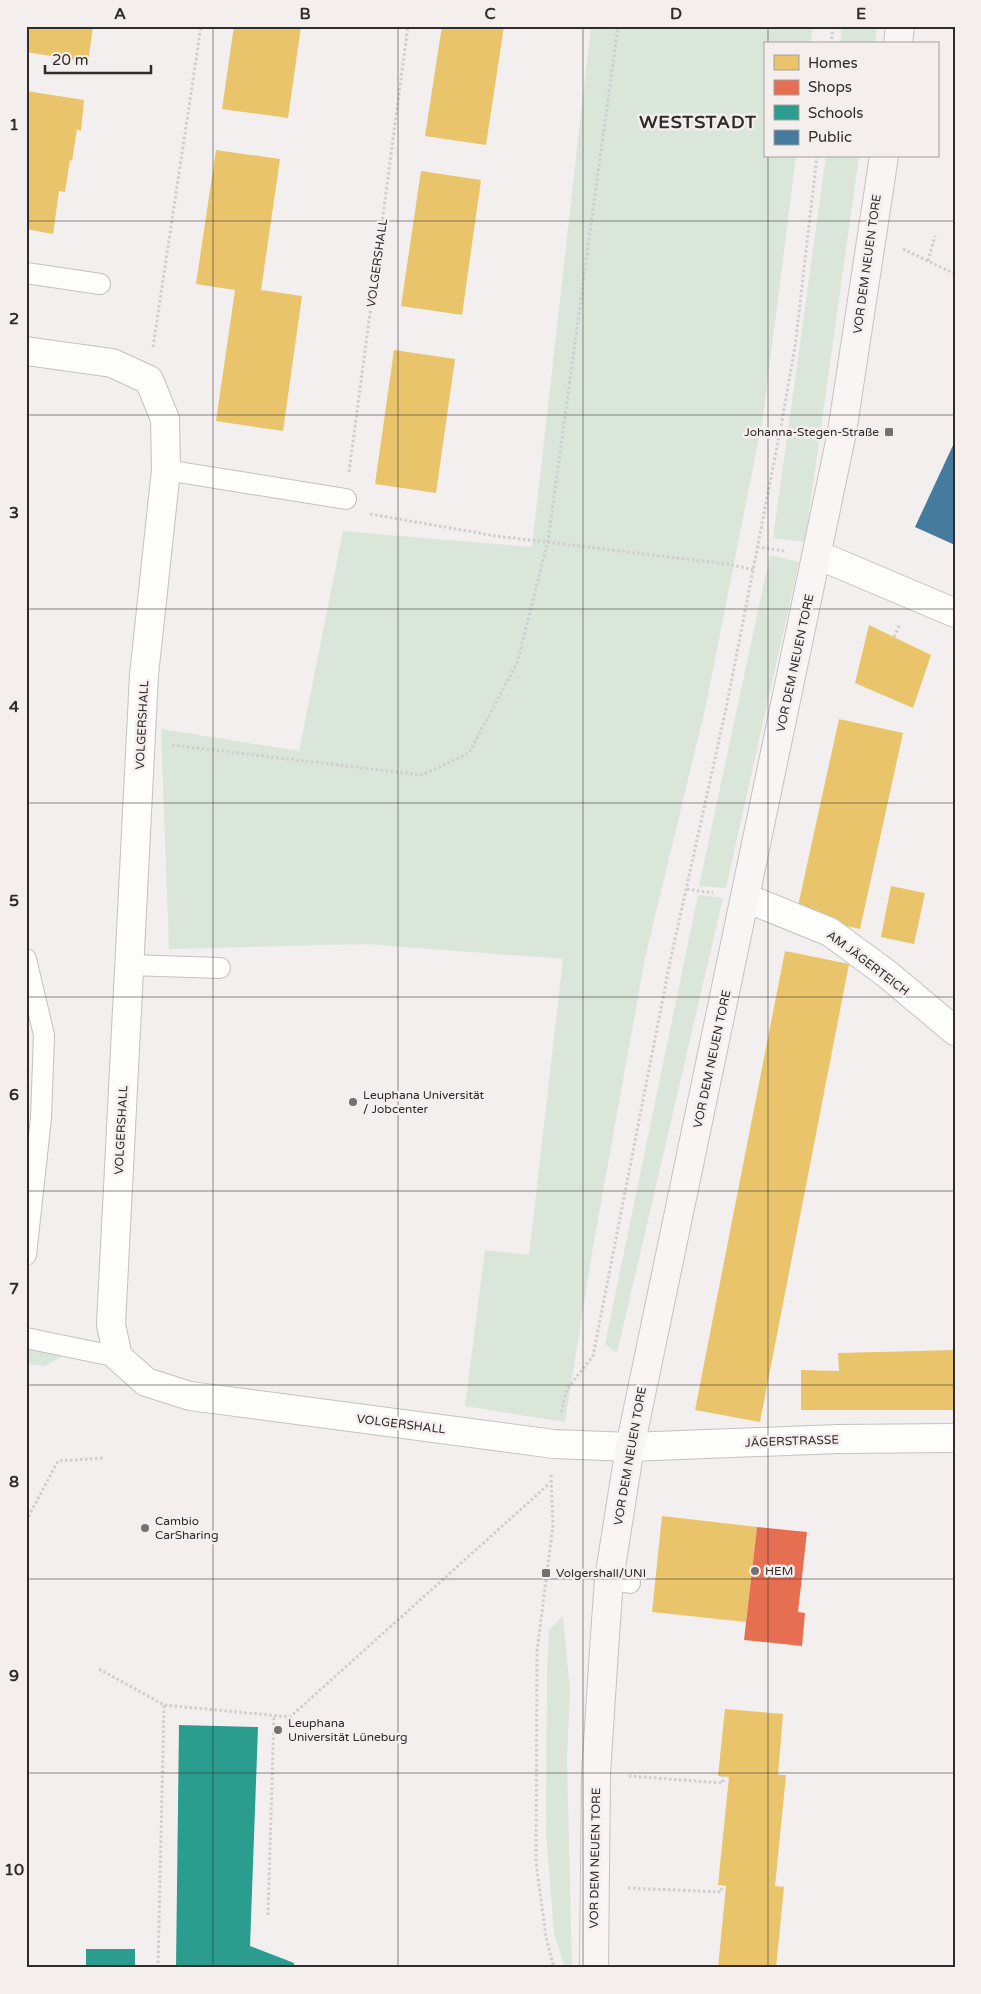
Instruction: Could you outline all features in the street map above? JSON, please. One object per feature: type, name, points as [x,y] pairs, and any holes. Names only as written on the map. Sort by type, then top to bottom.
[{"type":"main road","points":[[898,42],[900,26]]},
{"type":"main road","name":"VOR DEM NEUEN TORE","points":[[594,1968],[596,1774],[619,1581],[630,1447],[818,555],[842,432],[884,158]]},
{"type":"street","points":[[26,351],[112,364],[148,380]]},
{"type":"street","name":"VOLGERSHALL","points":[[148,380],[165,419],[166,470],[144,675],[111,1325],[118,1357],[146,1382],[190,1396],[554,1444],[630,1447]]},
{"type":"street","points":[[818,555],[955,613]]},
{"type":"street","name":"AM JÄGERTEICH","points":[[746,898],[830,932],[887,974],[955,1030]]},
{"type":"street","name":"JÄGERSTRASSE","points":[[630,1447],[838,1439],[955,1438]]},
{"type":"lane","points":[[26,273],[100,284]]},
{"type":"lane","points":[[166,470],[346,499]]},
{"type":"lane","points":[[26,958],[35,1034],[41,1118],[26,1255]]},
{"type":"lane","points":[[129,965],[220,968]]},
{"type":"lane","points":[[26,1338],[118,1357]]},
{"type":"path","points":[[148,380],[201,26]]},
{"type":"path","name":"VOLGERSHALL","points":[[346,499],[408,26]]},
{"type":"path","points":[[142,741],[422,775],[469,753],[517,663],[548,541],[618,26]]},
{"type":"path","points":[[831,42],[833,26]]},
{"type":"path","points":[[554,1968],[546,1937],[536,1862],[538,1650],[552,1525],[550,1484],[554,1444],[567,1389],[593,1356],[670,962],[754,570],[795,347],[817,158]]},
{"type":"path","points":[[928,261],[935,236]]},
{"type":"path","points":[[902,249],[955,274]]},
{"type":"path","points":[[346,499],[369,514],[496,536],[728,564],[754,570]]},
{"type":"path","points":[[26,1521],[58,1461],[103,1458]]},
{"type":"path","points":[[99,1669],[164,1705],[290,1717],[550,1484]]},
{"type":"path","points":[[158,1968],[164,1705]]},
{"type":"path","points":[[268,1914],[274,1715]]},
{"type":"path","points":[[596,1774],[723,1784],[723,1776]]},
{"type":"path","points":[[595,1886],[721,1892],[722,1886]]},
{"type":"shaded area","points":[[591,26],[813,26],[810,42],[764,42],[764,158],[796,158],[763,417],[706,705],[645,958],[593,1247],[565,1422],[465,1406],[485,1250],[529,1255],[563,959],[365,944],[169,949],[161,729],[299,751],[343,531],[532,547]]},
{"type":"shaded area","points":[[842,26],[877,26],[875,42],[840,42]]},
{"type":"shaded area","points":[[826,158],[859,158],[805,542],[773,538]]},
{"type":"shaded area","points":[[770,555],[799,562],[726,888],[699,886]]},
{"type":"shaded area","points":[[698,895],[723,898],[617,1353],[605,1344]]},
{"type":"shaded area","points":[[26,1329],[86,1343],[45,1366],[26,1364]]},
{"type":"shaded area","points":[[563,1616],[570,1691],[567,1760],[572,1968],[565,1968],[554,1933],[546,1833],[549,1630]]},
{"type":"building: Homes","points":[[26,26],[93,26],[88,62],[26,52]]},
{"type":"building: Homes","points":[[234,26],[301,26],[288,118],[222,109]]},
{"type":"building: Homes","points":[[442,26],[504,26],[486,145],[425,136]]},
{"type":"building: Homes","points":[[26,91],[84,100],[81,131],[77,129],[65,192],[59,191],[53,234],[26,229]]},
{"type":"building: Homes","points":[[216,150],[280,159],[261,290],[302,296],[283,431],[216,421],[235,290],[196,284]]},
{"type":"building: Homes","points":[[421,171],[481,180],[462,315],[401,306]]},
{"type":"building: Homes","points":[[394,350],[455,359],[436,493],[375,484]]},
{"type":"building: Homes","points":[[869,625],[931,655],[913,708],[855,683]]},
{"type":"building: Homes","points":[[839,719],[903,733],[860,929],[796,915]]},
{"type":"building: Homes","points":[[891,886],[925,893],[914,944],[881,937]]},
{"type":"building: Homes","points":[[785,951],[849,964],[760,1422],[695,1410]]},
{"type":"building: Homes","points":[[955,1350],[955,1410],[801,1410],[801,1370],[839,1371],[838,1353]]},
{"type":"building: Homes","points":[[662,1516],[757,1527],[746,1622],[652,1612]]},
{"type":"building: Homes","points":[[725,1709],[783,1714],[778,1775],[786,1775],[775,1886],[784,1887],[776,1968],[718,1968],[726,1886],[718,1885],[729,1777],[718,1776]]},
{"type":"building: Shops","points":[[757,1527],[807,1532],[798,1612],[805,1613],[802,1646],[744,1640]]},
{"type":"building: Schools","points":[[179,1725],[258,1727],[250,1946],[294,1963],[294,1968],[176,1968]]},
{"type":"building: Schools","points":[[86,1949],[135,1949],[135,1968],[86,1968]]},
{"type":"building: Public","points":[[955,441],[955,545],[915,527]]},
{"type":"place","name":"Johanna-Stegen-Straße","points":[[889,432]]},
{"type":"place","name":"Leuphana Universität / Jobcenter","points":[[353,1102]]},
{"type":"place","name":"Cambio CarSharing","points":[[145,1528]]},
{"type":"place","name":"HEM","points":[[755,1571]]},
{"type":"place","name":"Volgershall/UNI","points":[[546,1573]]},
{"type":"place","name":"Leuphana Universität Lüneburg","points":[[278,1730]]},
{"type":"district","name":"WESTSTADT","points":[[698,122]]}]
